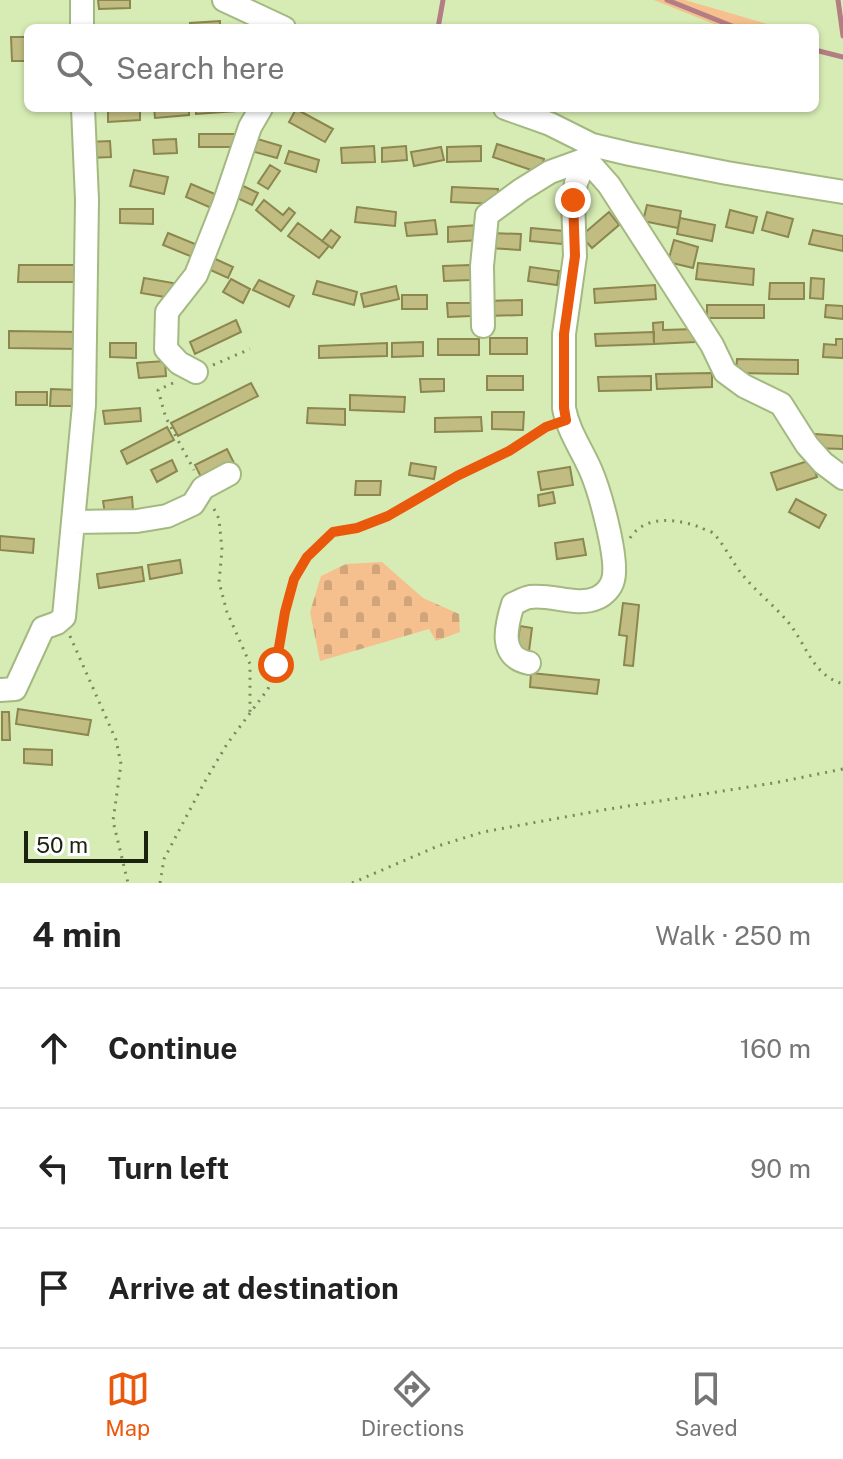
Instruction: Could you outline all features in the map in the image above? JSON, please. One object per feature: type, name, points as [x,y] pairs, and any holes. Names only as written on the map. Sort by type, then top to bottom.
[{"type":"street","points":[[82,0],[82,24]]},
{"type":"street","points":[[224,0],[275,24]]},
{"type":"street","points":[[0,690],[15,689],[43,628],[64,617],[84,405],[87,200],[83,112]]},
{"type":"street","points":[[196,372],[179,363],[166,349],[167,312],[196,275],[250,127],[259,112]]},
{"type":"street","points":[[516,112],[550,124],[589,152],[712,345],[725,372],[744,386],[781,404],[807,445],[823,463],[843,478]]},
{"type":"street","points":[[529,663],[517,660],[509,651],[505,628],[513,604],[527,597],[586,602],[602,596],[613,584],[614,566],[604,507],[591,471],[566,420],[564,408],[564,334],[575,256],[573,200],[576,183],[589,152]]},
{"type":"street","points":[[483,326],[482,266],[487,215],[550,172],[589,152],[630,154],[843,192]]},
{"type":"street","points":[[73,522],[137,521],[167,516],[193,504],[203,488],[229,474]]},
{"type":"path","points":[[160,883],[164,859],[204,783],[227,744],[268,689],[294,579],[307,557],[333,532],[357,528],[388,516],[457,476],[509,451],[546,427],[566,420]]},
{"type":"path","points":[[614,566],[635,531],[648,523],[668,520],[689,523],[713,533],[741,574],[788,622],[821,673],[843,684]]},
{"type":"path","points":[[64,617],[116,740],[121,764],[113,821],[128,883]]},
{"type":"path","points":[[352,883],[438,846],[483,832],[843,769]]},
{"type":"green space","points":[[654,0],[685,0],[767,24],[714,24]]},
{"type":"green space","points":[[382,562],[423,598],[459,614],[460,632],[436,641],[429,629],[320,661],[310,612],[321,576],[346,564]]},
{"type":"building","points":[[98,0],[130,0],[130,8],[99,9]]},
{"type":"building","points":[[220,21],[220,24],[190,23]]},
{"type":"building","points":[[11,37],[24,37],[24,61],[12,61]]},
{"type":"building","points":[[108,112],[140,112],[140,120],[108,122]]},
{"type":"building","points":[[154,112],[189,112],[189,115],[155,118]]},
{"type":"building","points":[[294,112],[302,112],[333,129],[325,142],[289,122]]},
{"type":"building","points":[[199,134],[239,134],[239,147],[199,147]]},
{"type":"building","points":[[254,138],[281,146],[277,158],[251,151]]},
{"type":"building","points":[[176,139],[177,153],[154,154],[153,140]]},
{"type":"building","points":[[110,141],[111,157],[88,158],[87,142]]},
{"type":"building","points":[[497,144],[544,159],[540,173],[493,157]]},
{"type":"building","points":[[374,146],[375,162],[342,163],[341,148]]},
{"type":"building","points":[[406,146],[407,160],[382,162],[382,148]]},
{"type":"building","points":[[481,146],[481,161],[447,162],[447,147]]},
{"type":"building","points":[[441,147],[444,160],[414,166],[411,152]]},
{"type":"building","points":[[289,151],[319,160],[316,172],[285,163]]},
{"type":"building","points":[[270,165],[280,171],[268,189],[258,183]]},
{"type":"building","points":[[134,170],[168,177],[164,194],[130,186]]},
{"type":"building","points":[[237,183],[258,193],[252,205],[231,195]]},
{"type":"building","points":[[191,184],[222,197],[216,210],[186,197]]},
{"type":"building","points":[[452,187],[498,189],[497,204],[451,202]]},
{"type":"building","points":[[264,200],[283,215],[289,208],[295,213],[281,231],[256,210]]},
{"type":"building","points":[[647,205],[681,211],[678,228],[643,221]]},
{"type":"building","points":[[357,207],[396,212],[395,226],[355,222]]},
{"type":"building","points":[[120,209],[153,209],[153,224],[120,223]]},
{"type":"building","points":[[730,210],[757,217],[753,233],[726,227]]},
{"type":"building","points":[[609,212],[619,225],[592,248],[581,236]]},
{"type":"building","points":[[767,212],[793,219],[788,237],[762,230]]},
{"type":"building","points":[[680,218],[715,225],[712,241],[677,234]]},
{"type":"building","points":[[435,220],[437,234],[407,236],[405,223]]},
{"type":"building","points":[[298,223],[329,246],[319,258],[288,236]]},
{"type":"building","points":[[479,225],[480,240],[448,242],[448,227]]},
{"type":"building","points":[[531,228],[564,231],[562,244],[530,241]]},
{"type":"building","points":[[331,230],[340,237],[332,248],[322,241]]},
{"type":"building","points":[[813,230],[843,236],[843,251],[809,244]]},
{"type":"building","points":[[168,233],[200,246],[195,258],[163,245]]},
{"type":"building","points":[[490,233],[521,234],[520,250],[489,248]]},
{"type":"building","points":[[674,240],[698,247],[693,268],[668,262]]},
{"type":"building","points":[[211,257],[233,267],[228,278],[206,268]]},
{"type":"building","points":[[698,263],[754,269],[753,285],[696,279]]},
{"type":"building","points":[[19,265],[82,265],[81,282],[18,282]]},
{"type":"building","points":[[470,265],[471,280],[444,281],[443,266]]},
{"type":"building","points":[[530,267],[559,271],[557,285],[528,281]]},
{"type":"building","points":[[144,278],[173,283],[171,298],[141,293]]},
{"type":"building","points":[[811,278],[824,279],[823,299],[810,298]]},
{"type":"building","points":[[231,279],[250,289],[243,303],[223,292]]},
{"type":"building","points":[[259,280],[294,296],[289,307],[253,290]]},
{"type":"building","points":[[317,281],[357,292],[354,305],[313,294]]},
{"type":"building","points":[[770,283],[804,283],[804,299],[769,299]]},
{"type":"building","points":[[655,285],[656,299],[595,303],[594,289]]},
{"type":"building","points":[[396,286],[399,299],[364,307],[361,294]]},
{"type":"building","points":[[402,295],[427,295],[427,309],[402,309]]},
{"type":"building","points":[[522,300],[522,315],[487,316],[487,301]]},
{"type":"building","points":[[447,303],[471,303],[471,316],[448,317]]},
{"type":"building","points":[[707,305],[764,305],[764,318],[707,318]]},
{"type":"building","points":[[826,305],[843,306],[843,319],[825,317]]},
{"type":"building","points":[[236,320],[241,332],[195,354],[190,342]]},
{"type":"building","points":[[663,322],[663,330],[695,329],[695,342],[654,344],[653,323]]},
{"type":"building","points":[[9,331],[80,332],[80,349],[9,348]]},
{"type":"building","points":[[654,332],[654,344],[596,346],[595,334]]},
{"type":"building","points":[[490,338],[527,338],[527,354],[490,354]]},
{"type":"building","points":[[438,339],[479,339],[479,355],[438,355]]},
{"type":"building","points":[[836,339],[843,339],[843,358],[823,357],[824,344],[836,345]]},
{"type":"building","points":[[423,342],[423,356],[392,357],[392,343]]},
{"type":"building","points":[[110,343],[136,343],[136,358],[110,357]]},
{"type":"building","points":[[387,343],[387,356],[319,358],[319,346]]},
{"type":"building","points":[[737,359],[798,360],[798,374],[736,373]]},
{"type":"building","points":[[165,361],[166,376],[139,378],[137,363]]},
{"type":"building","points":[[712,373],[712,387],[657,389],[656,374]]},
{"type":"building","points":[[487,376],[523,376],[523,390],[487,390]]},
{"type":"building","points":[[651,376],[651,390],[599,391],[598,377]]},
{"type":"building","points":[[420,379],[444,379],[444,391],[421,392]]},
{"type":"building","points":[[251,383],[258,396],[178,436],[171,423]]},
{"type":"building","points":[[51,389],[79,390],[78,406],[50,406]]},
{"type":"building","points":[[16,392],[47,392],[47,405],[16,405]]},
{"type":"building","points":[[350,395],[405,397],[404,412],[350,410]]},
{"type":"building","points":[[140,408],[141,421],[105,424],[103,411]]},
{"type":"building","points":[[308,408],[345,409],[345,425],[307,423]]},
{"type":"building","points":[[492,412],[524,412],[523,430],[492,429]]},
{"type":"building","points":[[481,417],[482,431],[435,432],[435,418]]},
{"type":"building","points":[[167,427],[174,440],[127,464],[121,451]]},
{"type":"building","points":[[815,434],[843,436],[843,449],[814,448]]},
{"type":"building","points":[[227,449],[234,463],[202,479],[195,465]]},
{"type":"building","points":[[172,460],[177,471],[157,482],[151,470]]},
{"type":"building","points":[[811,460],[817,477],[777,490],[771,473]]},
{"type":"building","points":[[411,463],[436,467],[434,479],[409,475]]},
{"type":"building","points":[[570,467],[573,485],[541,490],[538,472]]},
{"type":"building","points":[[356,481],[381,481],[380,495],[355,495]]},
{"type":"building","points":[[553,492],[555,503],[539,506],[538,495]]},
{"type":"building","points":[[132,497],[133,510],[105,514],[103,501]]},
{"type":"building","points":[[796,499],[826,515],[819,528],[789,512]]},
{"type":"building","points":[[0,536],[34,539],[33,553],[0,550]]},
{"type":"building","points":[[583,539],[586,555],[557,559],[555,543]]},
{"type":"building","points":[[180,560],[182,573],[150,579],[148,565]]},
{"type":"building","points":[[142,567],[144,581],[99,588],[97,574]]},
{"type":"building","points":[[623,603],[639,605],[633,666],[624,665],[627,636],[619,635]]},
{"type":"building","points":[[520,626],[532,628],[529,651],[517,649]]},
{"type":"building","points":[[531,673],[599,680],[597,694],[530,687]]},
{"type":"building","points":[[18,709],[91,720],[88,735],[16,724]]},
{"type":"building","points":[[2,712],[9,712],[10,740],[2,740]]},
{"type":"building","points":[[24,749],[52,750],[52,765],[24,763]]},
{"type":"waterway","points":[[439,24],[443,0]]},
{"type":"waterway","points":[[667,0],[727,24]]},
{"type":"waterway","points":[[838,0],[843,36]]},
{"type":"waterway","points":[[819,51],[843,57]]},
{"type":"route","points":[[276,665],[294,579],[307,557],[333,532],[357,528],[388,516],[457,476],[509,451],[546,427],[566,420],[564,334],[575,256],[573,200]]}]
